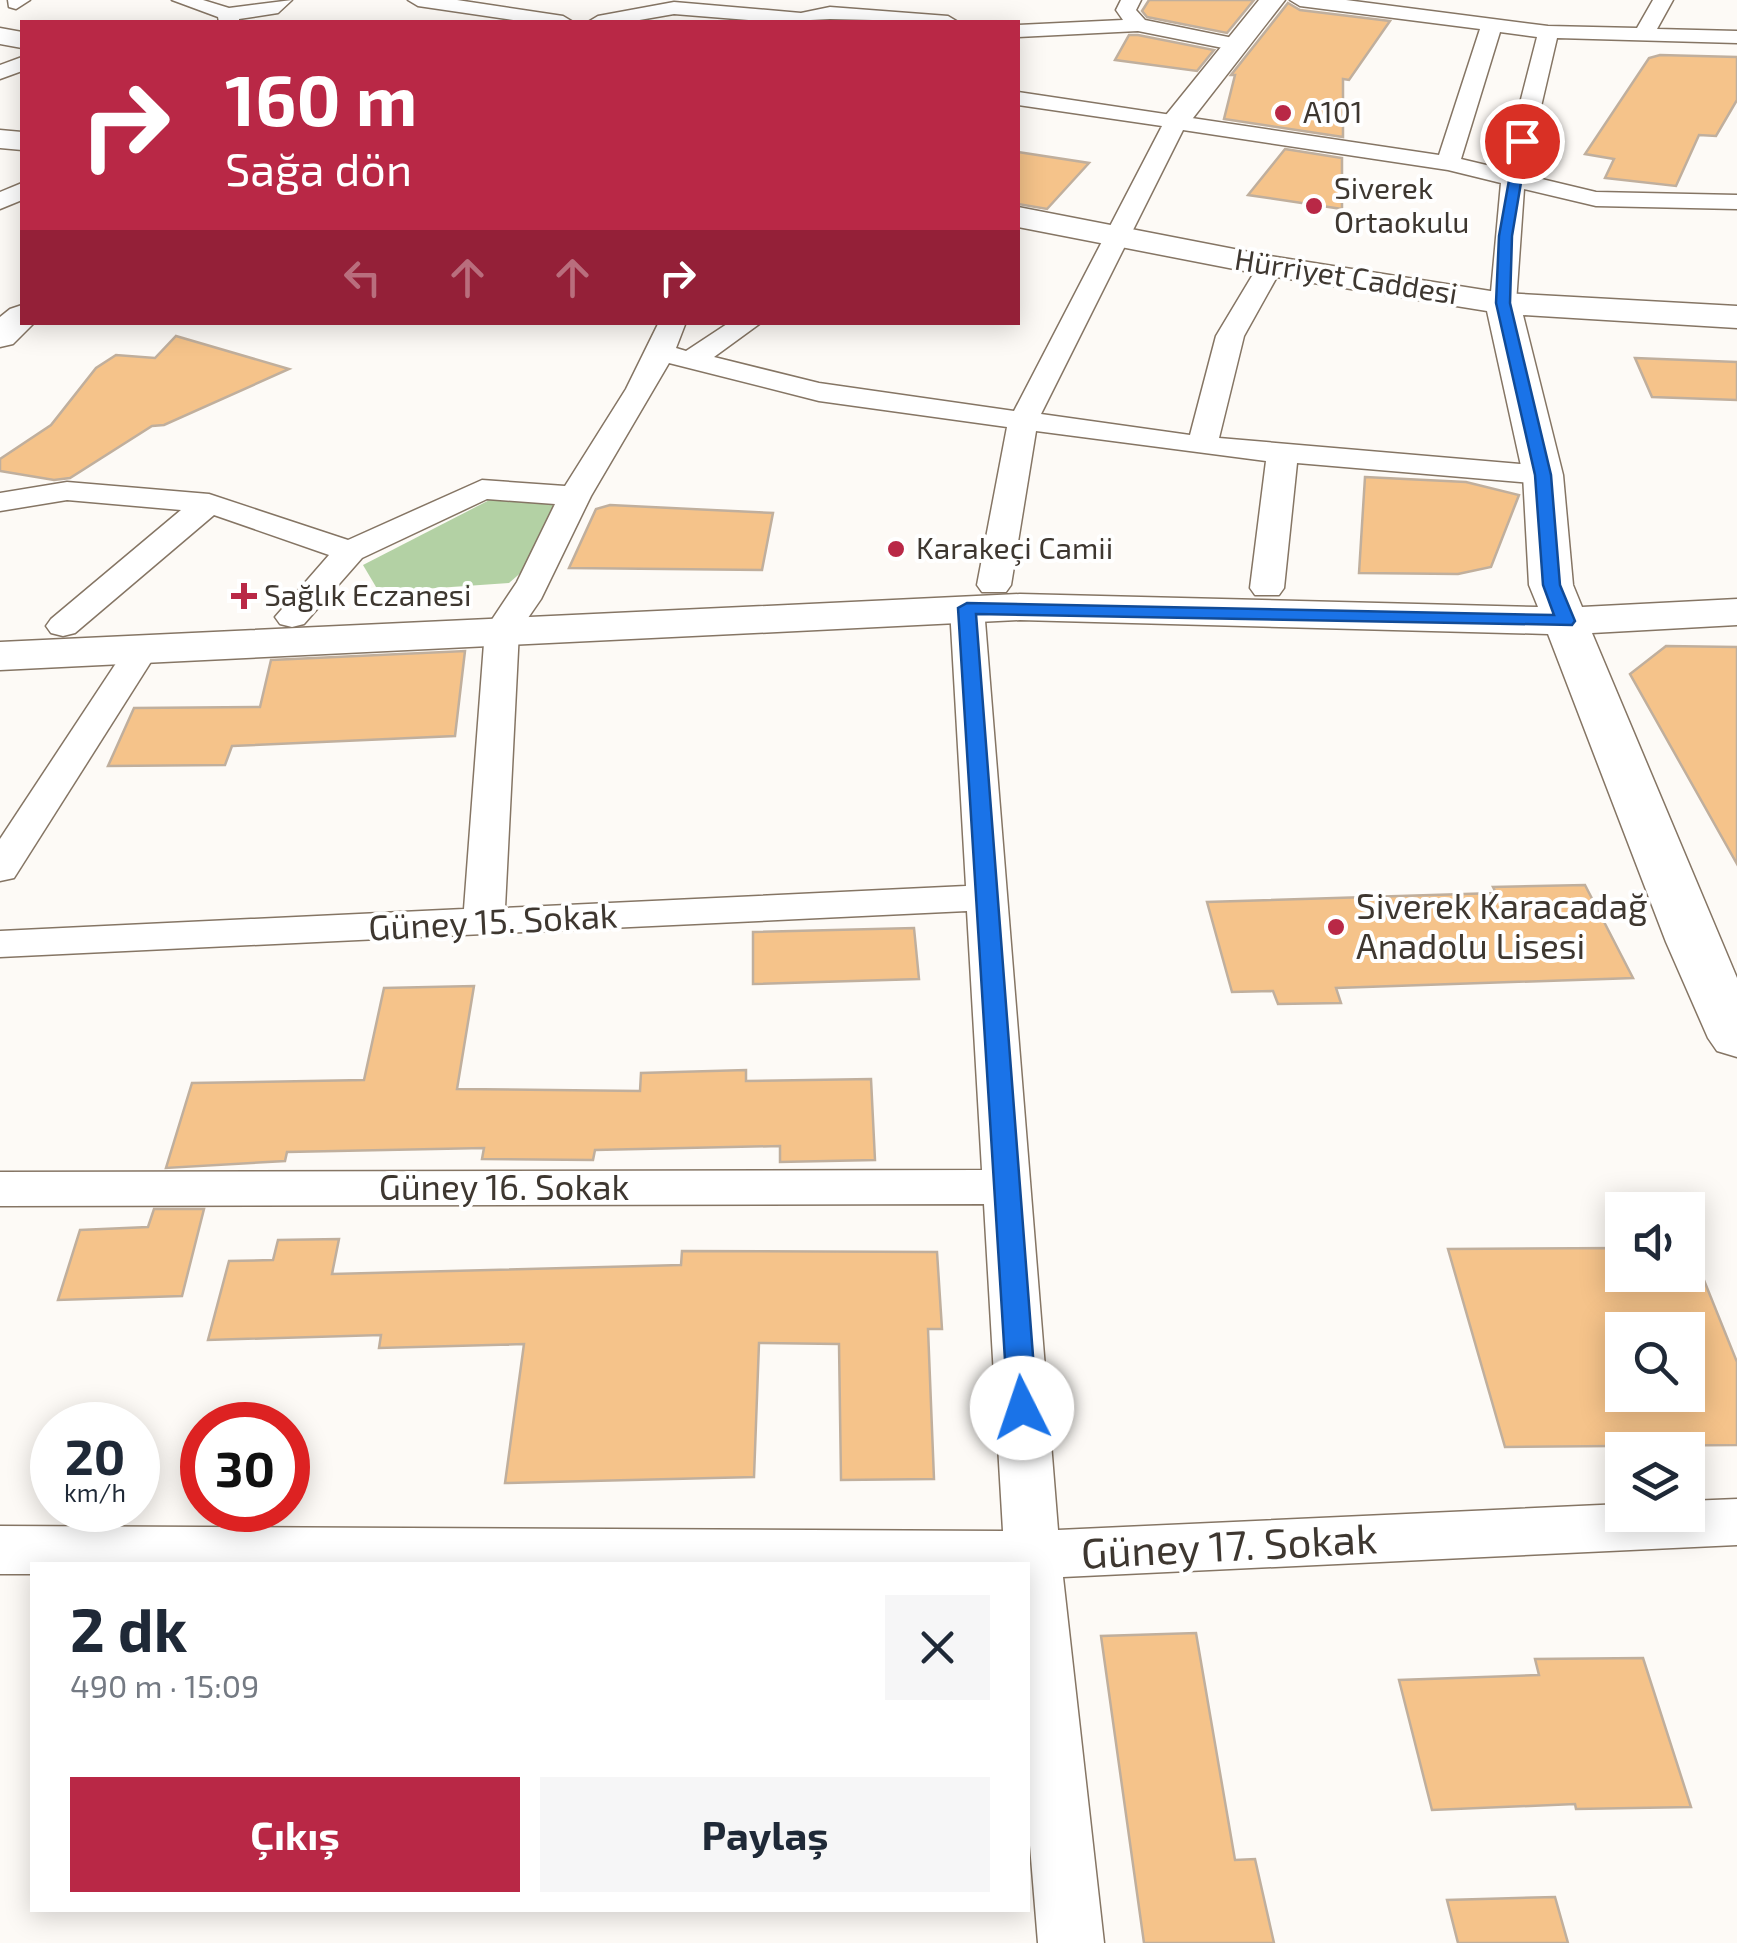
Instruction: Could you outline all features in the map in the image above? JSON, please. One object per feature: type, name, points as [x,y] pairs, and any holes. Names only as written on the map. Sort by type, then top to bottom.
[{"type":"main road","points":[[1176,122],[1272,0]]},
{"type":"main road","name":"Hürriyet Caddesi","points":[[1020,217],[1270,266],[1503,303],[1737,316]]},
{"type":"main road","points":[[1503,303],[1543,475],[1559,603],[1715,942],[1737,1038]]},
{"type":"main road","points":[[0,336],[20,318]]},
{"type":"main road","points":[[980,597],[1559,603],[1737,580]]},
{"type":"main road","points":[[0,656],[514,617],[1267,588],[1737,612]]},
{"type":"main road","points":[[0,630],[292,617],[514,617]]},
{"type":"street","points":[[182,0],[228,18],[271,9],[282,0]]},
{"type":"street","points":[[418,0],[493,5],[555,20]]},
{"type":"street","points":[[1131,0],[1126,10],[1138,25]]},
{"type":"street","points":[[1300,0],[1548,32],[1737,37]]},
{"type":"street","points":[[1643,35],[1663,0]]},
{"type":"street","points":[[607,20],[682,4],[800,19],[830,13],[922,20]]},
{"type":"street","points":[[1021,34],[1138,25],[1238,45]]},
{"type":"street","points":[[1448,163],[1491,26]]},
{"type":"street","points":[[1503,303],[1513,177],[1548,32]]},
{"type":"street","points":[[1020,98],[1448,163],[1596,199],[1737,202]]},
{"type":"street","points":[[1071,1943],[1032,1555],[986,898],[980,597],[1023,420],[1176,122]]},
{"type":"street","points":[[1202,446],[1230,336],[1270,266]]},
{"type":"street","points":[[673,325],[677,356]]},
{"type":"street","points":[[484,922],[514,617],[576,496],[677,356],[743,325]]},
{"type":"street","points":[[677,356],[819,392],[1202,446],[1543,475]]},
{"type":"street","points":[[1267,588],[1282,477],[1281,454]]},
{"type":"street","points":[[292,617],[350,551],[482,489],[576,496]]},
{"type":"street","points":[[0,502],[67,491],[209,503],[350,551]]},
{"type":"street","points":[[63,626],[209,503]]},
{"type":"street","points":[[0,870],[144,646]]},
{"type":"street","name":"Güney 15. Sokak","points":[[0,944],[986,898]]},
{"type":"street","name":"Güney 16. Sokak","points":[[0,1189],[1008,1188]]},
{"type":"street","name":"Güney 17. Sokak","points":[[0,1550],[1032,1555],[1737,1522]]},
{"type":"green space","points":[[503,493],[554,504],[524,570],[509,583],[379,592],[363,565]]},
{"type":"building","points":[[1149,0],[1254,0],[1227,33],[1147,17],[1142,11]]},
{"type":"building","points":[[1288,3],[1300,10],[1390,21],[1349,80],[1343,79],[1343,137],[1224,119],[1235,75],[1231,75]]},
{"type":"building","points":[[1129,35],[1214,50],[1197,71],[1115,60]]},
{"type":"building","points":[[1737,57],[1737,100],[1716,136],[1699,135],[1676,186],[1605,178],[1614,159],[1585,154],[1649,58]]},
{"type":"building","points":[[1285,149],[1342,158],[1342,209],[1248,195]]},
{"type":"building","points":[[1020,152],[1089,163],[1047,209],[1020,204]]},
{"type":"building","points":[[176,336],[289,369],[164,425],[152,426],[70,478],[54,480],[0,471],[0,459],[51,425],[96,368],[116,355],[155,358]]},
{"type":"building","points":[[1635,358],[1737,362],[1737,400],[1652,397]]},
{"type":"building","points":[[1365,477],[1466,482],[1519,495],[1491,567],[1458,574],[1359,573]]},
{"type":"building","points":[[610,505],[773,513],[762,570],[569,568],[596,509]]},
{"type":"building","points":[[1666,646],[1737,647],[1737,864],[1630,674]]},
{"type":"building","points":[[465,651],[455,736],[232,746],[225,765],[108,766],[134,708],[260,707],[271,660]]},
{"type":"building","points":[[1585,885],[1633,978],[1336,988],[1341,1003],[1278,1004],[1273,991],[1232,992],[1207,902],[1496,893],[1493,887]]},
{"type":"building","points":[[914,928],[919,979],[753,984],[753,932]]},
{"type":"building","points":[[474,986],[457,1089],[640,1091],[641,1073],[746,1070],[746,1081],[871,1079],[875,1160],[780,1162],[780,1146],[595,1150],[593,1160],[482,1159],[484,1148],[287,1152],[285,1161],[166,1168],[192,1083],[364,1080],[384,988]]},
{"type":"building","points":[[154,1209],[204,1209],[182,1296],[58,1300],[80,1230],[148,1227]]},
{"type":"building","points":[[339,1239],[332,1274],[681,1265],[682,1251],[937,1252],[942,1329],[928,1329],[934,1479],[841,1480],[839,1344],[759,1343],[754,1477],[505,1483],[524,1344],[379,1348],[381,1335],[208,1340],[229,1261],[273,1260],[278,1240]]},
{"type":"building","points":[[1605,1248],[1605,1292],[1705,1292],[1705,1283],[1737,1362],[1737,1445],[1705,1445],[1705,1432],[1605,1432],[1605,1446],[1505,1447],[1448,1249]]},
{"type":"building","points":[[1196,1633],[1235,1860],[1255,1859],[1274,1943],[1144,1943],[1101,1636]]},
{"type":"building","points":[[1643,1658],[1691,1807],[1576,1809],[1575,1804],[1432,1810],[1399,1680],[1539,1675],[1535,1659]]},
{"type":"building","points":[[1555,1897],[1568,1943],[1458,1943],[1447,1900]]},
{"type":"place","name":"A101","points":[[1283,113]]},
{"type":"place","name":"Siverek Ortaokulu","points":[[1314,206]]},
{"type":"place","name":"Karakeçi Camii","points":[[896,549]]},
{"type":"place","name":"Sağlık Eczanesi","points":[[244,596]]},
{"type":"place","name":"Siverek Karacadağ Anadolu Lisesi","points":[[1336,927]]},
{"type":"route","points":[[1022,1408],[967,608],[1566,621],[1552,585],[1543,475],[1503,303],[1506,236],[1522,141]]}]
